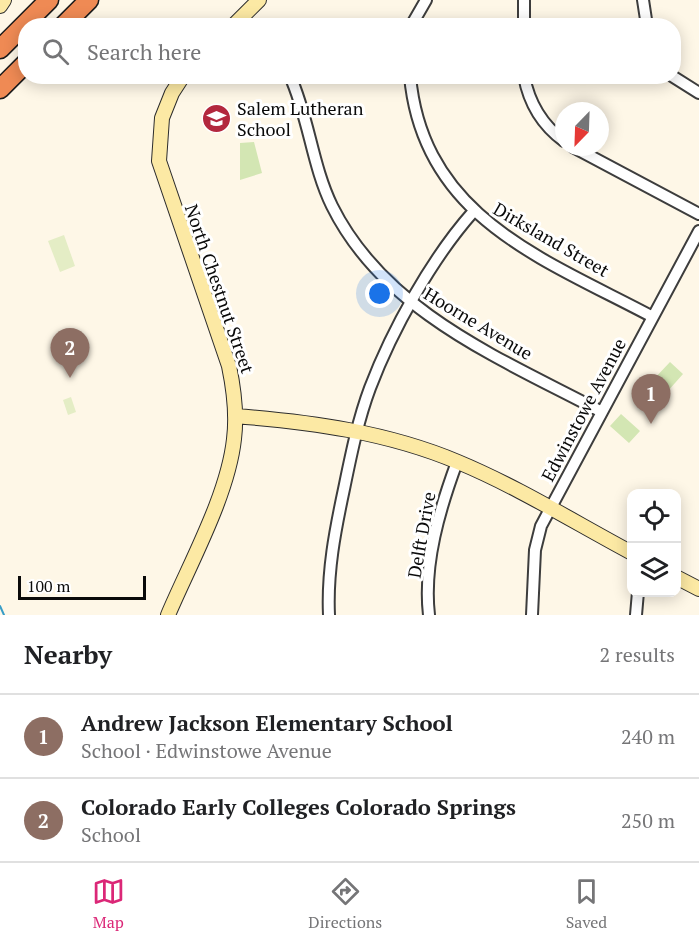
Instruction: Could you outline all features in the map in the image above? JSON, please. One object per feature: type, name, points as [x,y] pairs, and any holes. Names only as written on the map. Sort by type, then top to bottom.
[{"type":"highway","points":[[31,18],[49,0]]},
{"type":"highway","points":[[71,18],[89,0]]},
{"type":"highway","points":[[0,49],[18,31]]},
{"type":"highway","points":[[0,89],[18,71]]},
{"type":"main road","points":[[0,6],[4,0]]},
{"type":"main road","points":[[245,18],[259,0]]},
{"type":"main road","name":"North Chestnut Street","points":[[168,615],[226,477],[233,447],[235,416],[229,366],[159,161],[162,118],[178,84]]},
{"type":"main road","points":[[235,416],[311,423],[417,447],[457,462],[627,550]]},
{"type":"main road","points":[[681,580],[699,589]]},
{"type":"street","points":[[416,18],[426,0]]},
{"type":"street","points":[[524,0],[524,18]]},
{"type":"street","points":[[643,0],[646,18]]},
{"type":"street","points":[[681,82],[699,93]]},
{"type":"street","name":"Hoorne Avenue","points":[[293,84],[302,106],[324,185],[344,229],[374,269],[412,303],[462,338],[602,412]]},
{"type":"street","name":"Dirksland Street","points":[[411,84],[417,117],[433,156],[455,191],[473,212],[505,237],[653,317]]},
{"type":"street","points":[[526,84],[530,100],[538,114],[555,132]]},
{"type":"street","points":[[590,156],[699,214]]},
{"type":"street","points":[[329,615],[334,537],[356,432],[379,366],[440,253],[473,212]]},
{"type":"street","name":"Edwinstowe Avenue","points":[[532,615],[535,550],[541,526],[699,231]]},
{"type":"street","name":"Delft Drive","points":[[429,615],[432,556],[440,511],[457,462]]},
{"type":"street","points":[[636,615],[638,597]]},
{"type":"green space","points":[[254,142],[262,173],[240,180],[240,143]]},
{"type":"green space","points":[[64,235],[75,266],[60,272],[48,241]]},
{"type":"green space","points":[[670,362],[683,374],[667,392],[653,380]]},
{"type":"green space","points":[[71,397],[76,412],[68,415],[63,400]]},
{"type":"green space","points":[[621,414],[640,431],[629,443],[610,426]]},
{"type":"waterway","points":[[0,606],[4,615]]},
{"type":"place","name":"Salem Lutheran School","points":[[216,119]]},
{"type":"place","name":"Colorado Early Colleges Colorado Springs","points":[[70,378]]},
{"type":"place","name":"Andrew Jackson Elementary School","points":[[651,424]]}]
